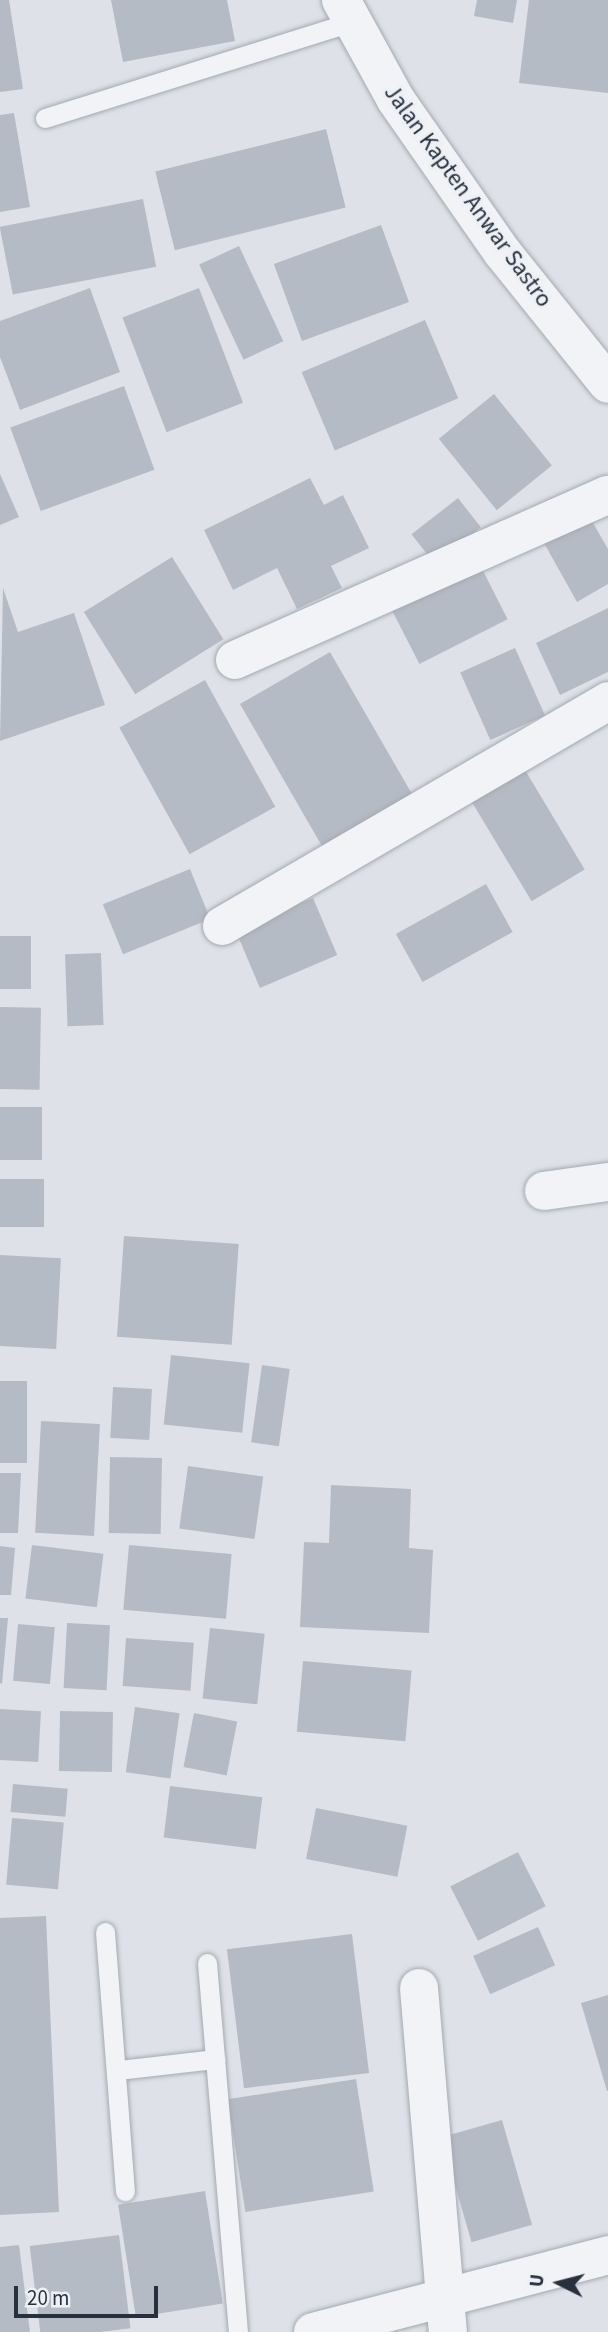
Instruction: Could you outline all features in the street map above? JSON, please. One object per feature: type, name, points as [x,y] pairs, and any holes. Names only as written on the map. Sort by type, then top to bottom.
[{"type":"street","name":"Jalan Kapten Anwar Sastro","points":[[346,11],[396,100],[502,252],[608,384]]},
{"type":"street","points":[[235,660],[608,495]]},
{"type":"street","points":[[222,926],[608,701]]},
{"type":"street","points":[[544,1191],[608,1182]]},
{"type":"street","points":[[419,1988],[447,2315]]},
{"type":"street","points":[[313,2332],[447,2315],[499,2282],[608,2255]]},
{"type":"lane","points":[[45,118],[346,11]]},
{"type":"lane","points":[[106,1932],[125,2191]]},
{"type":"lane","points":[[207,1963],[238,2332]]},
{"type":"lane","points":[[118,2070],[215,2059]]},
{"type":"building","points":[[0,0],[9,0],[23,89],[0,92]]},
{"type":"building","points":[[111,0],[227,0],[235,41],[123,62]]},
{"type":"building","points":[[477,0],[517,0],[513,23],[474,16]]},
{"type":"building","points":[[529,0],[608,0],[608,93],[519,83]]},
{"type":"building","points":[[14,113],[30,207],[0,212],[0,115]]},
{"type":"building","points":[[326,129],[346,208],[175,250],[155,172]]},
{"type":"building","points":[[143,199],[156,267],[13,295],[0,227]]},
{"type":"building","points":[[381,225],[409,302],[302,341],[274,264]]},
{"type":"building","points":[[239,246],[283,341],[243,360],[199,265]]},
{"type":"building","points":[[90,288],[120,372],[20,410],[0,357],[0,321]]},
{"type":"building","points":[[199,288],[243,403],[167,432],[122,317]]},
{"type":"building","points":[[425,320],[458,398],[335,451],[302,372]]},
{"type":"building","points":[[124,386],[154,470],[41,511],[10,427]]},
{"type":"building","points":[[494,394],[552,465],[497,510],[439,439]]},
{"type":"building","points":[[0,474],[19,517],[0,525]]},
{"type":"building","points":[[310,478],[324,505],[343,495],[369,548],[331,566],[342,588],[297,609],[277,568],[233,590],[204,530]]},
{"type":"building","points":[[458,498],[481,527],[434,563],[412,534]]},
{"type":"building","points":[[589,516],[608,549],[608,584],[577,602],[544,543]]},
{"type":"building","points":[[172,557],[223,639],[135,694],[84,612]]},
{"type":"building","points":[[479,563],[508,619],[419,664],[391,608]]},
{"type":"building","points":[[3,588],[18,632],[74,613],[105,705],[0,741]]},
{"type":"building","points":[[608,608],[608,672],[560,695],[536,643]]},
{"type":"building","points":[[515,648],[545,716],[490,740],[460,672]]},
{"type":"building","points":[[330,652],[412,794],[322,846],[240,704]]},
{"type":"building","points":[[205,680],[275,807],[190,854],[119,728]]},
{"type":"building","points":[[525,770],[585,869],[532,901],[472,802]]},
{"type":"building","points":[[190,869],[210,919],[123,954],[103,904]]},
{"type":"building","points":[[486,884],[513,932],[423,982],[396,934]]},
{"type":"building","points":[[313,898],[337,955],[260,988],[236,931]]},
{"type":"building","points":[[0,936],[31,936],[31,989],[0,989]]},
{"type":"building","points":[[101,953],[104,1025],[68,1026],[65,954]]},
{"type":"building","points":[[0,1007],[41,1008],[40,1090],[0,1089]]},
{"type":"building","points":[[0,1107],[42,1107],[42,1160],[0,1160]]},
{"type":"building","points":[[0,1179],[44,1179],[44,1227],[0,1227]]},
{"type":"building","points":[[124,1236],[239,1244],[232,1345],[117,1337]]},
{"type":"building","points":[[0,1255],[61,1258],[56,1349],[0,1346]]},
{"type":"building","points":[[171,1355],[250,1363],[242,1433],[164,1425]]},
{"type":"building","points":[[262,1365],[290,1369],[279,1446],[251,1442]]},
{"type":"building","points":[[0,1381],[27,1381],[27,1463],[0,1463]]},
{"type":"building","points":[[113,1387],[152,1389],[149,1440],[110,1438]]},
{"type":"building","points":[[41,1421],[100,1424],[94,1536],[35,1533]]},
{"type":"building","points":[[110,1457],[162,1458],[161,1534],[109,1533]]},
{"type":"building","points":[[188,1466],[263,1477],[254,1539],[179,1528]]},
{"type":"building","points":[[0,1473],[21,1473],[18,1533],[0,1533]]},
{"type":"building","points":[[331,1485],[411,1489],[409,1548],[433,1550],[429,1633],[300,1627],[304,1542],[329,1543]]},
{"type":"building","points":[[32,1545],[103,1554],[97,1607],[25,1599]]},
{"type":"building","points":[[129,1545],[232,1554],[226,1619],[123,1610]]},
{"type":"building","points":[[0,1546],[15,1548],[11,1595],[0,1595]]},
{"type":"building","points":[[0,1618],[8,1618],[2,1684],[0,1683]]},
{"type":"building","points":[[67,1623],[110,1625],[107,1690],[64,1688]]},
{"type":"building","points":[[18,1624],[55,1627],[50,1684],[13,1681]]},
{"type":"building","points":[[210,1628],[265,1634],[257,1704],[203,1699]]},
{"type":"building","points":[[126,1638],[194,1643],[190,1691],[123,1686]]},
{"type":"building","points":[[303,1661],[412,1670],[405,1741],[297,1732]]},
{"type":"building","points":[[135,1707],[180,1713],[170,1779],[126,1772]]},
{"type":"building","points":[[0,1709],[41,1711],[38,1762],[0,1760]]},
{"type":"building","points":[[60,1711],[113,1712],[112,1772],[59,1771]]},
{"type":"building","points":[[194,1713],[237,1721],[227,1775],[184,1767]]},
{"type":"building","points":[[13,1784],[68,1789],[65,1817],[11,1812]]},
{"type":"building","points":[[170,1786],[262,1797],[256,1849],[164,1838]]},
{"type":"building","points":[[316,1808],[407,1826],[397,1877],[306,1859]]},
{"type":"building","points":[[12,1818],[64,1823],[58,1889],[6,1885]]},
{"type":"building","points":[[518,1852],[546,1906],[478,1941],[450,1887]]},
{"type":"building","points":[[46,1916],[59,2212],[0,2215],[0,1918]]},
{"type":"building","points":[[538,1927],[555,1965],[490,1994],[473,1956]]},
{"type":"building","points":[[352,1934],[369,2073],[244,2088],[227,1949]]},
{"type":"building","points":[[608,1995],[608,2091],[607,2091],[581,2003]]},
{"type":"building","points":[[356,2079],[374,2192],[245,2212],[228,2099]]},
{"type":"building","points":[[502,2120],[532,2225],[471,2242],[441,2137]]},
{"type":"building","points":[[205,2191],[223,2304],[136,2317],[118,2205]]},
{"type":"building","points":[[119,2235],[130,2328],[100,2332],[40,2332],[30,2246]]},
{"type":"building","points":[[19,2245],[30,2332],[0,2332],[0,2247]]}]
